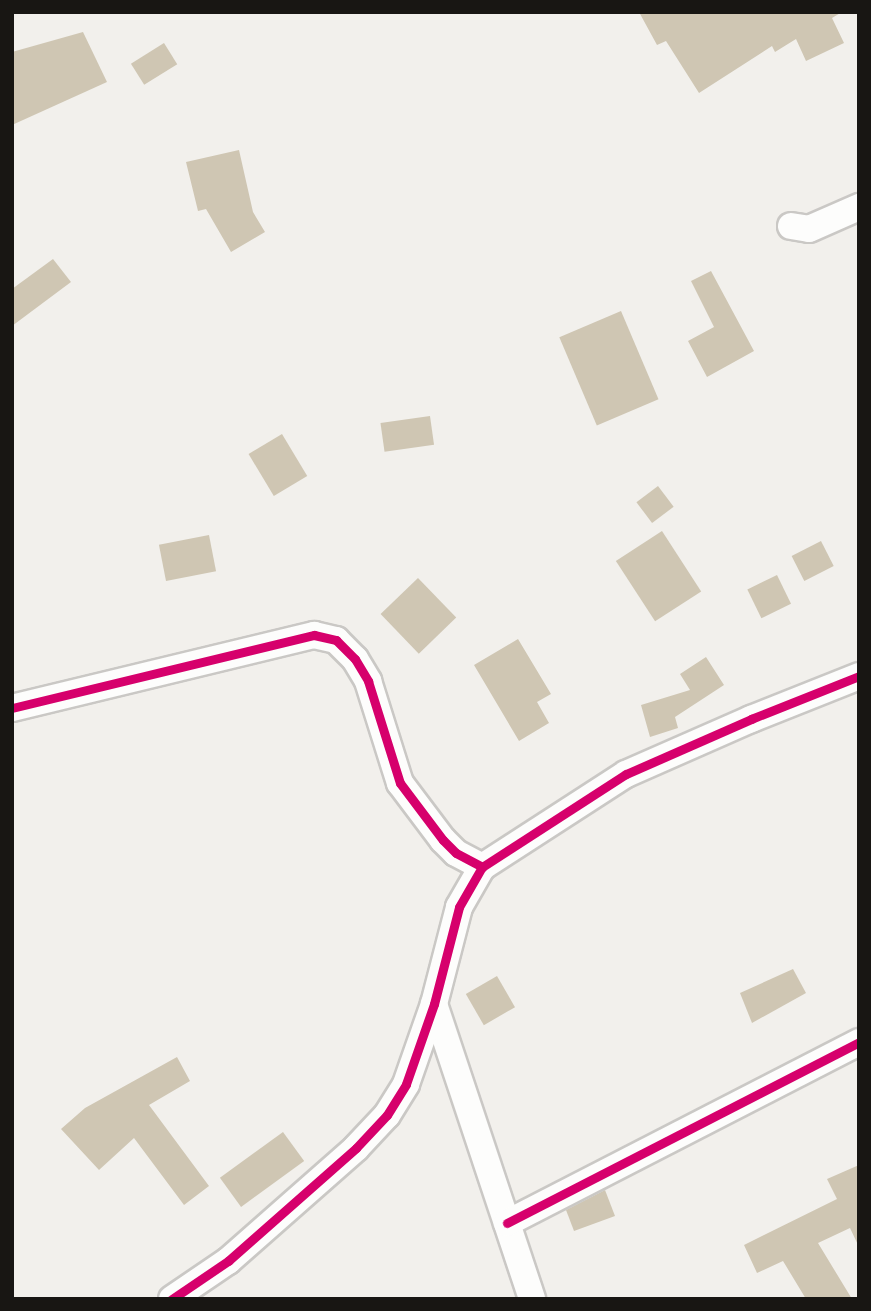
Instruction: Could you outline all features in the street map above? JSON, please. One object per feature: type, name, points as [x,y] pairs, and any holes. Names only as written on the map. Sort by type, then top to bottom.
[{"type":"street","points":[[791,226],[809,229],[859,207]]},
{"type":"street","points":[[12,708],[314,635],[336,640],[355,659],[368,681],[400,783],[443,840],[456,853],[482,867]]},
{"type":"street","points":[[172,1299],[228,1261],[356,1148],[387,1115],[406,1084],[434,1004],[459,907],[482,867],[626,774],[751,719],[859,676]]},
{"type":"street","points":[[434,1004],[532,1299]]},
{"type":"street","points":[[507,1223],[859,1042]]},
{"type":"building","points":[[639,12],[842,12],[832,18],[844,43],[806,61],[796,39],[775,52],[772,46],[699,93],[666,41],[657,45]]},
{"type":"building","points":[[83,32],[107,82],[12,125],[12,52]]},
{"type":"building","points":[[164,43],[177,64],[144,85],[131,64]]},
{"type":"building","points":[[239,150],[253,212],[265,232],[231,252],[206,209],[198,211],[186,162]]},
{"type":"building","points":[[53,259],[71,282],[12,326],[12,289]]},
{"type":"building","points":[[711,271],[754,351],[707,377],[688,341],[714,327],[691,281]]},
{"type":"building","points":[[621,311],[659,399],[597,426],[559,337]]},
{"type":"building","points":[[430,416],[434,445],[385,452],[380,423]]},
{"type":"building","points":[[282,434],[307,476],[274,496],[249,454]]},
{"type":"building","points":[[658,486],[674,507],[652,523],[636,502]]},
{"type":"building","points":[[662,531],[701,591],[655,621],[616,561]]},
{"type":"building","points":[[209,535],[216,571],[166,581],[159,545]]},
{"type":"building","points":[[821,541],[834,566],[804,581],[792,556]]},
{"type":"building","points":[[777,575],[791,604],[761,618],[747,589]]},
{"type":"building","points":[[418,578],[456,618],[419,654],[381,614]]},
{"type":"building","points":[[518,639],[551,694],[537,702],[549,723],[519,741],[474,665]]},
{"type":"building","points":[[706,657],[724,685],[675,717],[678,728],[650,737],[641,705],[690,690],[680,674]]},
{"type":"building","points":[[793,969],[806,993],[752,1023],[740,993]]},
{"type":"building","points":[[497,976],[515,1007],[484,1025],[466,994]]},
{"type":"building","points":[[177,1057],[190,1081],[149,1105],[209,1186],[184,1205],[134,1138],[99,1170],[61,1129],[85,1108]]},
{"type":"building","points":[[283,1132],[304,1161],[241,1207],[220,1178]]},
{"type":"building","points":[[859,1165],[859,1247],[850,1228],[818,1243],[852,1299],[806,1299],[783,1261],[757,1273],[744,1245],[837,1199],[827,1179]]},
{"type":"building","points":[[605,1190],[615,1216],[574,1231],[566,1210]]},
{"type":"cycle path","points":[[12,708],[314,635],[336,640],[355,659],[368,681],[400,783],[443,840],[456,853],[482,867]]},
{"type":"cycle path","points":[[172,1299],[228,1261],[356,1148],[387,1115],[406,1084],[434,1004],[459,907],[482,867],[626,774],[751,719],[859,676]]},
{"type":"cycle path","points":[[507,1223],[859,1042]]}]
